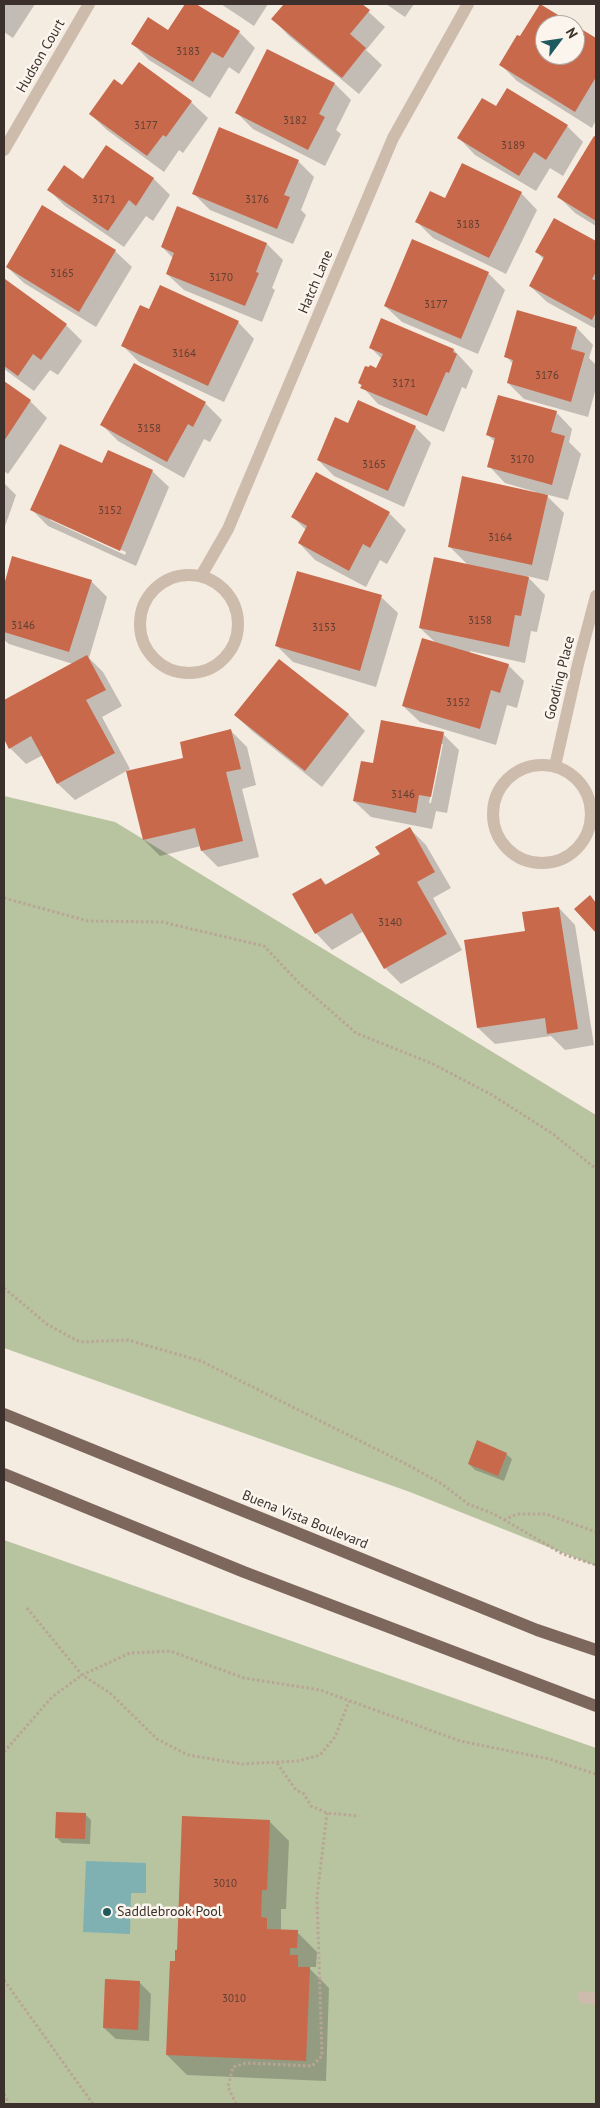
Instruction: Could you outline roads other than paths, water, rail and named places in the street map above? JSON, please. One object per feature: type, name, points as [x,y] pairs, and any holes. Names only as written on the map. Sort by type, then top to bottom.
[{"type":"main road","name":"Buena Vista Boulevard","points":[[4,1414],[537,1630],[596,1650]]},
{"type":"main road","points":[[4,1474],[244,1572],[596,1706]]},
{"type":"street","name":"Hudson Court","points":[[4,150],[89,4]]},
{"type":"street","name":"Hatch Lane","points":[[201,576],[228,529],[393,138],[468,4]]},
{"type":"street","points":[[185,575],[201,576],[216,583],[228,594],[236,608],[238,624],[236,640],[229,654],[217,665],[202,672],[186,674],[170,670],[156,662],[146,648],[140,633],[140,616],[145,601],[155,588],[169,579],[185,575]]},
{"type":"street","name":"Gooding Place","points":[[555,766],[578,664],[596,596]]},
{"type":"street","points":[[538,764],[555,766],[569,773],[581,784],[589,798],[591,814],[589,830],[582,844],[570,855],[556,862],[539,864],[523,860],[509,852],[499,838],[493,823],[493,806],[498,791],[508,778],[522,768],[538,764]]},
{"type":"street","points":[[583,1997],[596,1998]]},
{"type":"water","name":"Saddlebrook Pool","points":[[86,1861],[146,1863],[146,1893],[131,1893],[130,1934],[83,1932]]},
{"type":"place","name":"Saddlebrook Pool","points":[[107,1912]]}]
